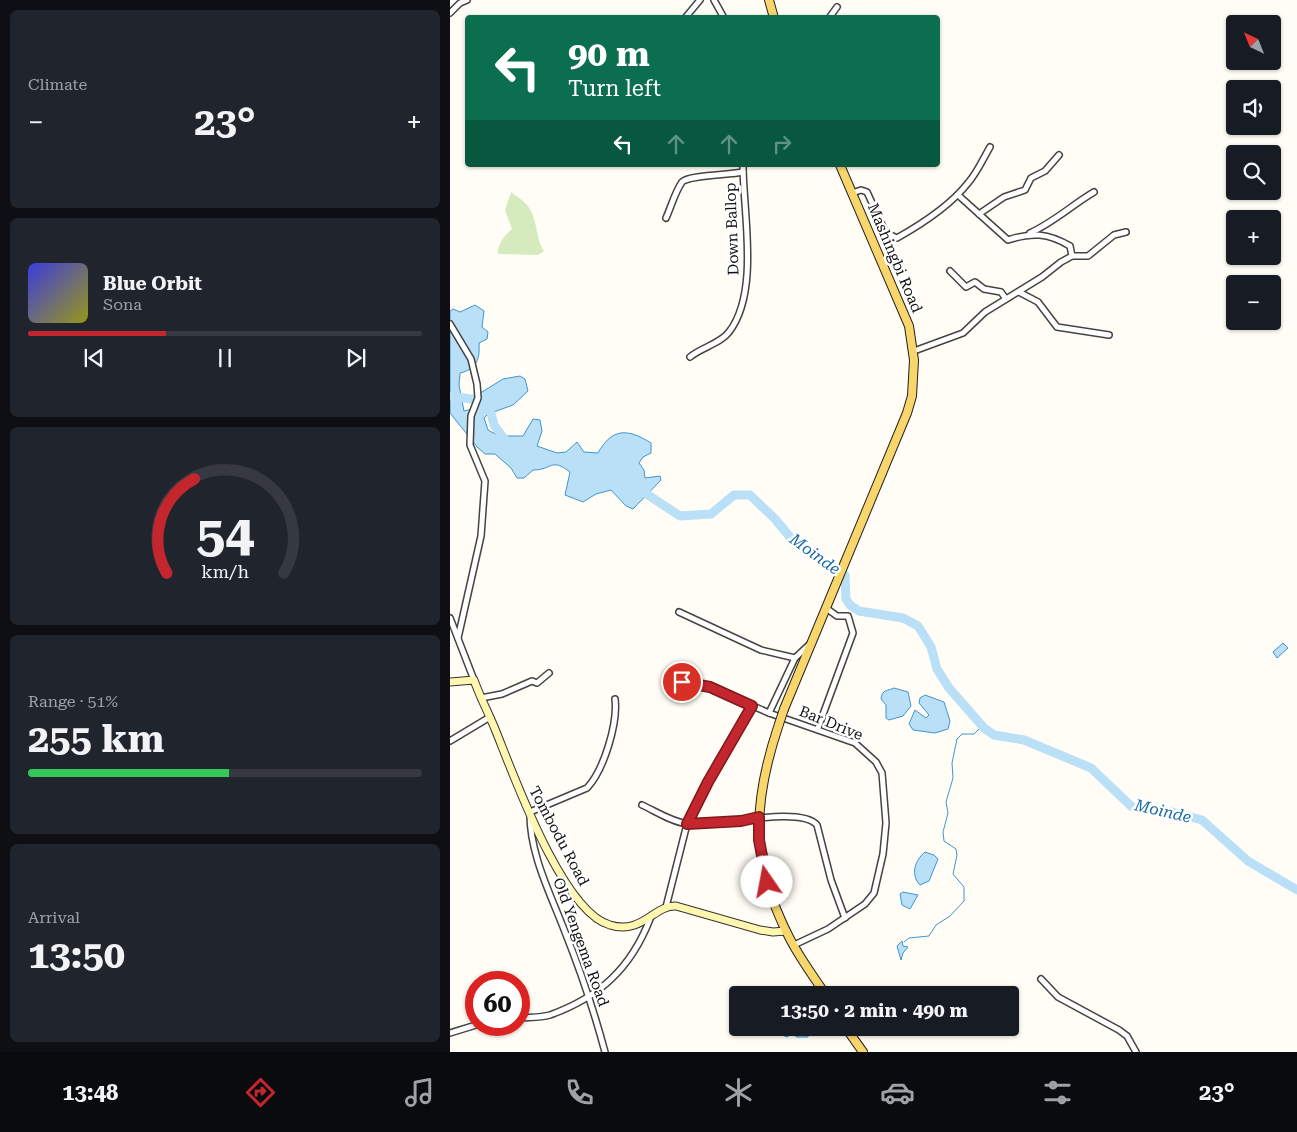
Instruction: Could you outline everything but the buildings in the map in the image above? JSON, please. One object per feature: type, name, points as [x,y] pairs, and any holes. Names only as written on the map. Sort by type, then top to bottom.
[{"type":"main road","points":[[769,0],[773,15]]},
{"type":"main road","name":"Mashingbi Road","points":[[826,608],[907,413],[912,388],[914,351],[903,309],[841,167]]},
{"type":"main road","points":[[820,986],[786,931],[771,897],[763,867],[759,817],[765,766],[784,709],[826,608]]},
{"type":"main road","points":[[450,682],[474,680]]},
{"type":"main road","name":"Tombodu Road","points":[[474,680],[480,698],[490,717],[530,812],[563,879],[593,916],[611,926],[625,927],[650,919],[666,907]]},
{"type":"main road","points":[[666,907],[676,906],[766,931],[786,931]]},
{"type":"main road","points":[[852,1036],[863,1052]]},
{"type":"street","points":[[450,13],[460,3],[467,0]]},
{"type":"street","points":[[688,15],[700,0]]},
{"type":"street","points":[[714,0],[722,15]]},
{"type":"street","points":[[831,15],[837,7]]},
{"type":"street","points":[[852,193],[861,190],[867,192],[884,228],[888,234],[897,238],[958,195],[970,182],[990,147]]},
{"type":"street","points":[[979,214],[1004,197],[1025,190],[1032,178],[1045,171],[1059,156]]},
{"type":"street","name":"Down Ballop","points":[[690,357],[725,337],[730,331],[741,305],[748,276],[743,167]]},
{"type":"street","points":[[666,218],[677,192],[683,182],[690,177],[725,176],[743,172]]},
{"type":"street","points":[[958,195],[1008,240],[1030,233],[1053,222],[1070,206],[1094,192]]},
{"type":"street","points":[[914,351],[963,334],[985,312],[1019,292],[1072,256],[1088,256],[1114,234],[1126,232]]},
{"type":"street","points":[[1030,233],[1062,240],[1070,246],[1072,256]]},
{"type":"street","points":[[950,271],[966,287],[974,282],[984,289],[1000,292],[1006,299]]},
{"type":"street","points":[[1019,292],[1038,302],[1057,327],[1109,335]]},
{"type":"street","points":[[450,324],[471,359],[477,384],[478,398],[471,416],[470,445],[485,481],[482,536],[458,638]]},
{"type":"street","points":[[818,728],[853,633],[848,616],[837,616],[826,608]]},
{"type":"street","points":[[680,612],[761,650],[795,658]]},
{"type":"street","points":[[450,618],[474,680]]},
{"type":"street","points":[[769,713],[795,658],[812,643]]},
{"type":"street","points":[[480,698],[502,694],[532,681],[537,683],[549,673]]},
{"type":"street","name":"Bar Drive","points":[[673,694],[682,682],[710,687],[769,713],[818,728],[855,743],[876,762],[882,773],[886,822],[878,882],[870,899],[828,929],[794,945]]},
{"type":"street","points":[[530,812],[587,788],[594,781],[608,743],[615,712],[615,699]]},
{"type":"street","points":[[666,907],[687,824],[712,773],[752,706]]},
{"type":"street","points":[[450,741],[490,717]]},
{"type":"street","points":[[642,805],[672,820],[687,824],[741,821],[759,817],[806,818],[817,825],[831,880],[845,918]]},
{"type":"street","name":"Old Yengema Road","points":[[530,812],[532,832],[543,876],[590,995],[605,1052]]},
{"type":"street","points":[[530,1017],[549,1015],[608,984],[624,966],[643,936],[650,919]]},
{"type":"street","points":[[1041,979],[1058,997],[1127,1036],[1136,1052]]},
{"type":"street","points":[[450,1034],[465,1028]]},
{"type":"green space","points":[[511,192],[531,210],[544,251],[538,255],[498,254],[500,243],[512,229],[505,210]]},
{"type":"water","points":[[475,305],[484,311],[482,327],[488,332],[487,339],[479,343],[479,354],[474,366],[460,373],[459,385],[464,411],[472,409],[477,395],[503,379],[520,376],[525,379],[528,391],[513,405],[488,414],[484,418],[488,430],[499,436],[523,436],[533,419],[540,420],[542,431],[537,446],[557,453],[566,452],[577,442],[584,452],[598,453],[609,439],[621,433],[635,435],[651,443],[651,453],[643,457],[639,463],[644,470],[645,478],[660,476],[661,480],[633,509],[626,506],[611,490],[596,494],[583,502],[565,495],[570,472],[559,465],[533,470],[524,478],[517,478],[511,468],[495,454],[485,454],[478,448],[450,413],[450,311],[453,309],[460,312]]},
{"type":"water","points":[[1283,643],[1288,648],[1277,658],[1273,652]]},
{"type":"water","points":[[894,688],[908,692],[911,706],[903,716],[889,720],[886,718],[886,705],[881,699],[884,692]]},
{"type":"water","points":[[925,695],[944,702],[950,721],[948,729],[935,733],[913,730],[909,724],[915,710],[926,718],[929,715],[919,703],[920,698]]},
{"type":"water","points":[[925,852],[934,855],[938,859],[929,881],[920,885],[915,877],[915,868],[916,863]]},
{"type":"water","points":[[903,892],[918,895],[910,909],[902,905],[900,894]]},
{"type":"water","points":[[902,941],[903,946],[908,947],[903,953],[901,960],[897,946]]},
{"type":"waterway","name":"Moinde","points":[[450,396],[478,400],[483,398],[488,401],[494,425],[508,444]]},
{"type":"waterway","name":"Moinde","points":[[641,486],[648,495],[680,516],[711,514],[734,495],[750,495],[775,519],[795,543],[832,569],[845,575],[846,599],[850,605],[859,611],[903,618],[918,626],[931,647],[937,669],[949,688],[984,728],[994,735],[1024,740],[1091,768],[1132,807],[1172,812],[1202,820],[1248,861],[1297,890]]},
{"type":"waterway","points":[[904,942],[909,938],[929,936],[936,925],[950,916],[964,901],[964,887],[953,874],[957,855],[956,849],[944,841],[943,832],[948,813],[946,802],[953,778],[952,763],[957,739],[962,734],[974,734],[982,726]]},
{"type":"route","points":[[682,682],[710,687],[752,706],[708,782],[687,824],[752,820],[759,817],[759,840],[767,882]]}]
